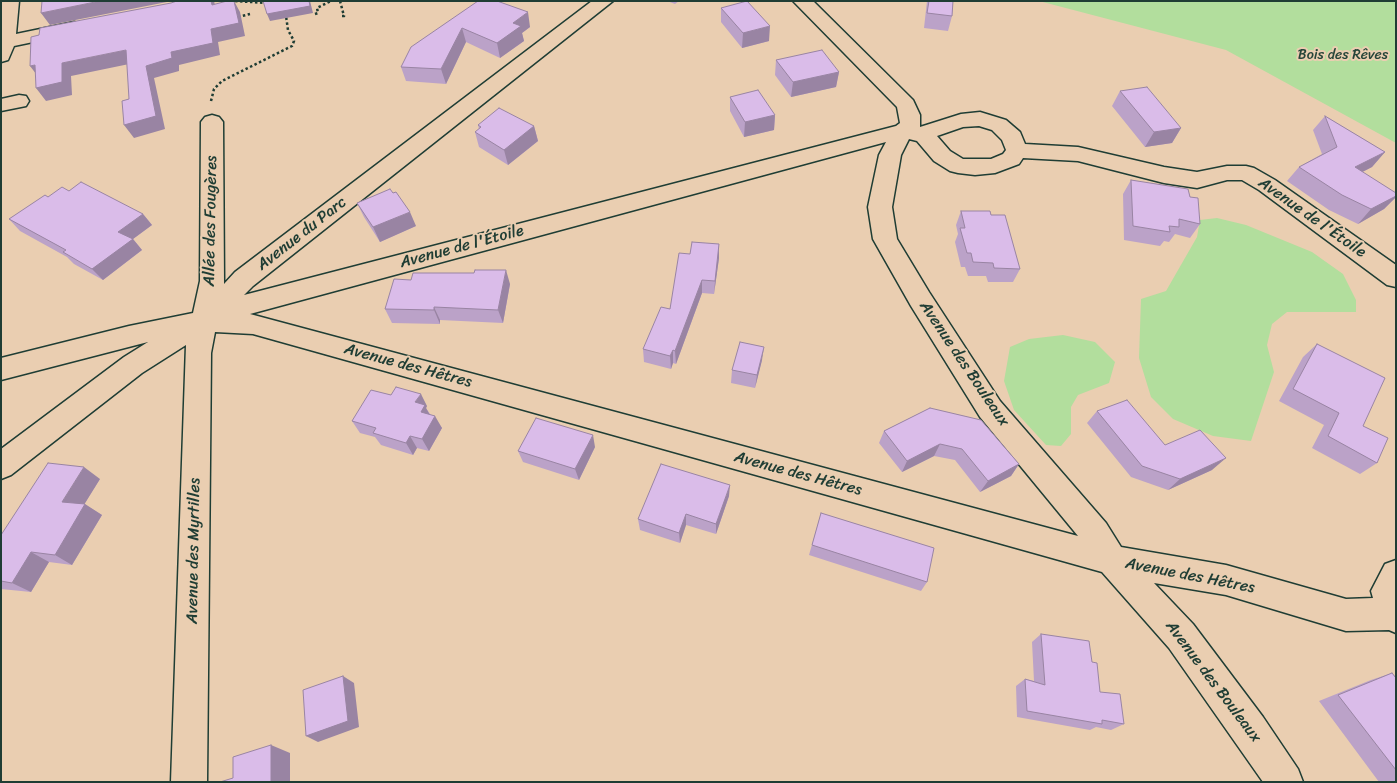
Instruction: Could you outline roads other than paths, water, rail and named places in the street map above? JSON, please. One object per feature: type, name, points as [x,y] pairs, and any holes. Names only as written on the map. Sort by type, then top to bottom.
[{"type":"street","points":[[10,1],[3,49],[96,24]]},
{"type":"street","name":"Avenue du Parc","points":[[1,466],[133,365],[205,320],[244,279],[604,1]]},
{"type":"street","name":"Avenue des Bouleaux","points":[[802,1],[906,105],[914,133],[890,155],[880,207],[885,239],[920,299],[990,409],[1095,533],[1112,560],[1181,636],[1285,782]]},
{"type":"street","name":"Avenue de l'Étoile","points":[[1,369],[129,336],[205,320],[255,301],[960,121],[980,119],[999,125],[1012,137],[1018,151],[1078,154],[1164,175],[1198,180],[1227,172],[1246,173],[1267,185],[1396,278]]},
{"type":"street","name":"Allée des Fougères","points":[[205,320],[212,281],[212,122]]},
{"type":"street","points":[[914,133],[942,156],[958,166],[975,168],[996,166],[1011,159],[1018,151]]},
{"type":"street","name":"Avenue des Hêtres","points":[[205,320],[253,324],[1112,560],[1226,580],[1346,615],[1394,616],[1387,591],[1396,575]]},
{"type":"street","name":"Avenue des Myrtilles","points":[[189,782],[198,353],[205,320]]},
{"type":"park label","name":"Bois des Rêves","points":[[1343,55]]}]
